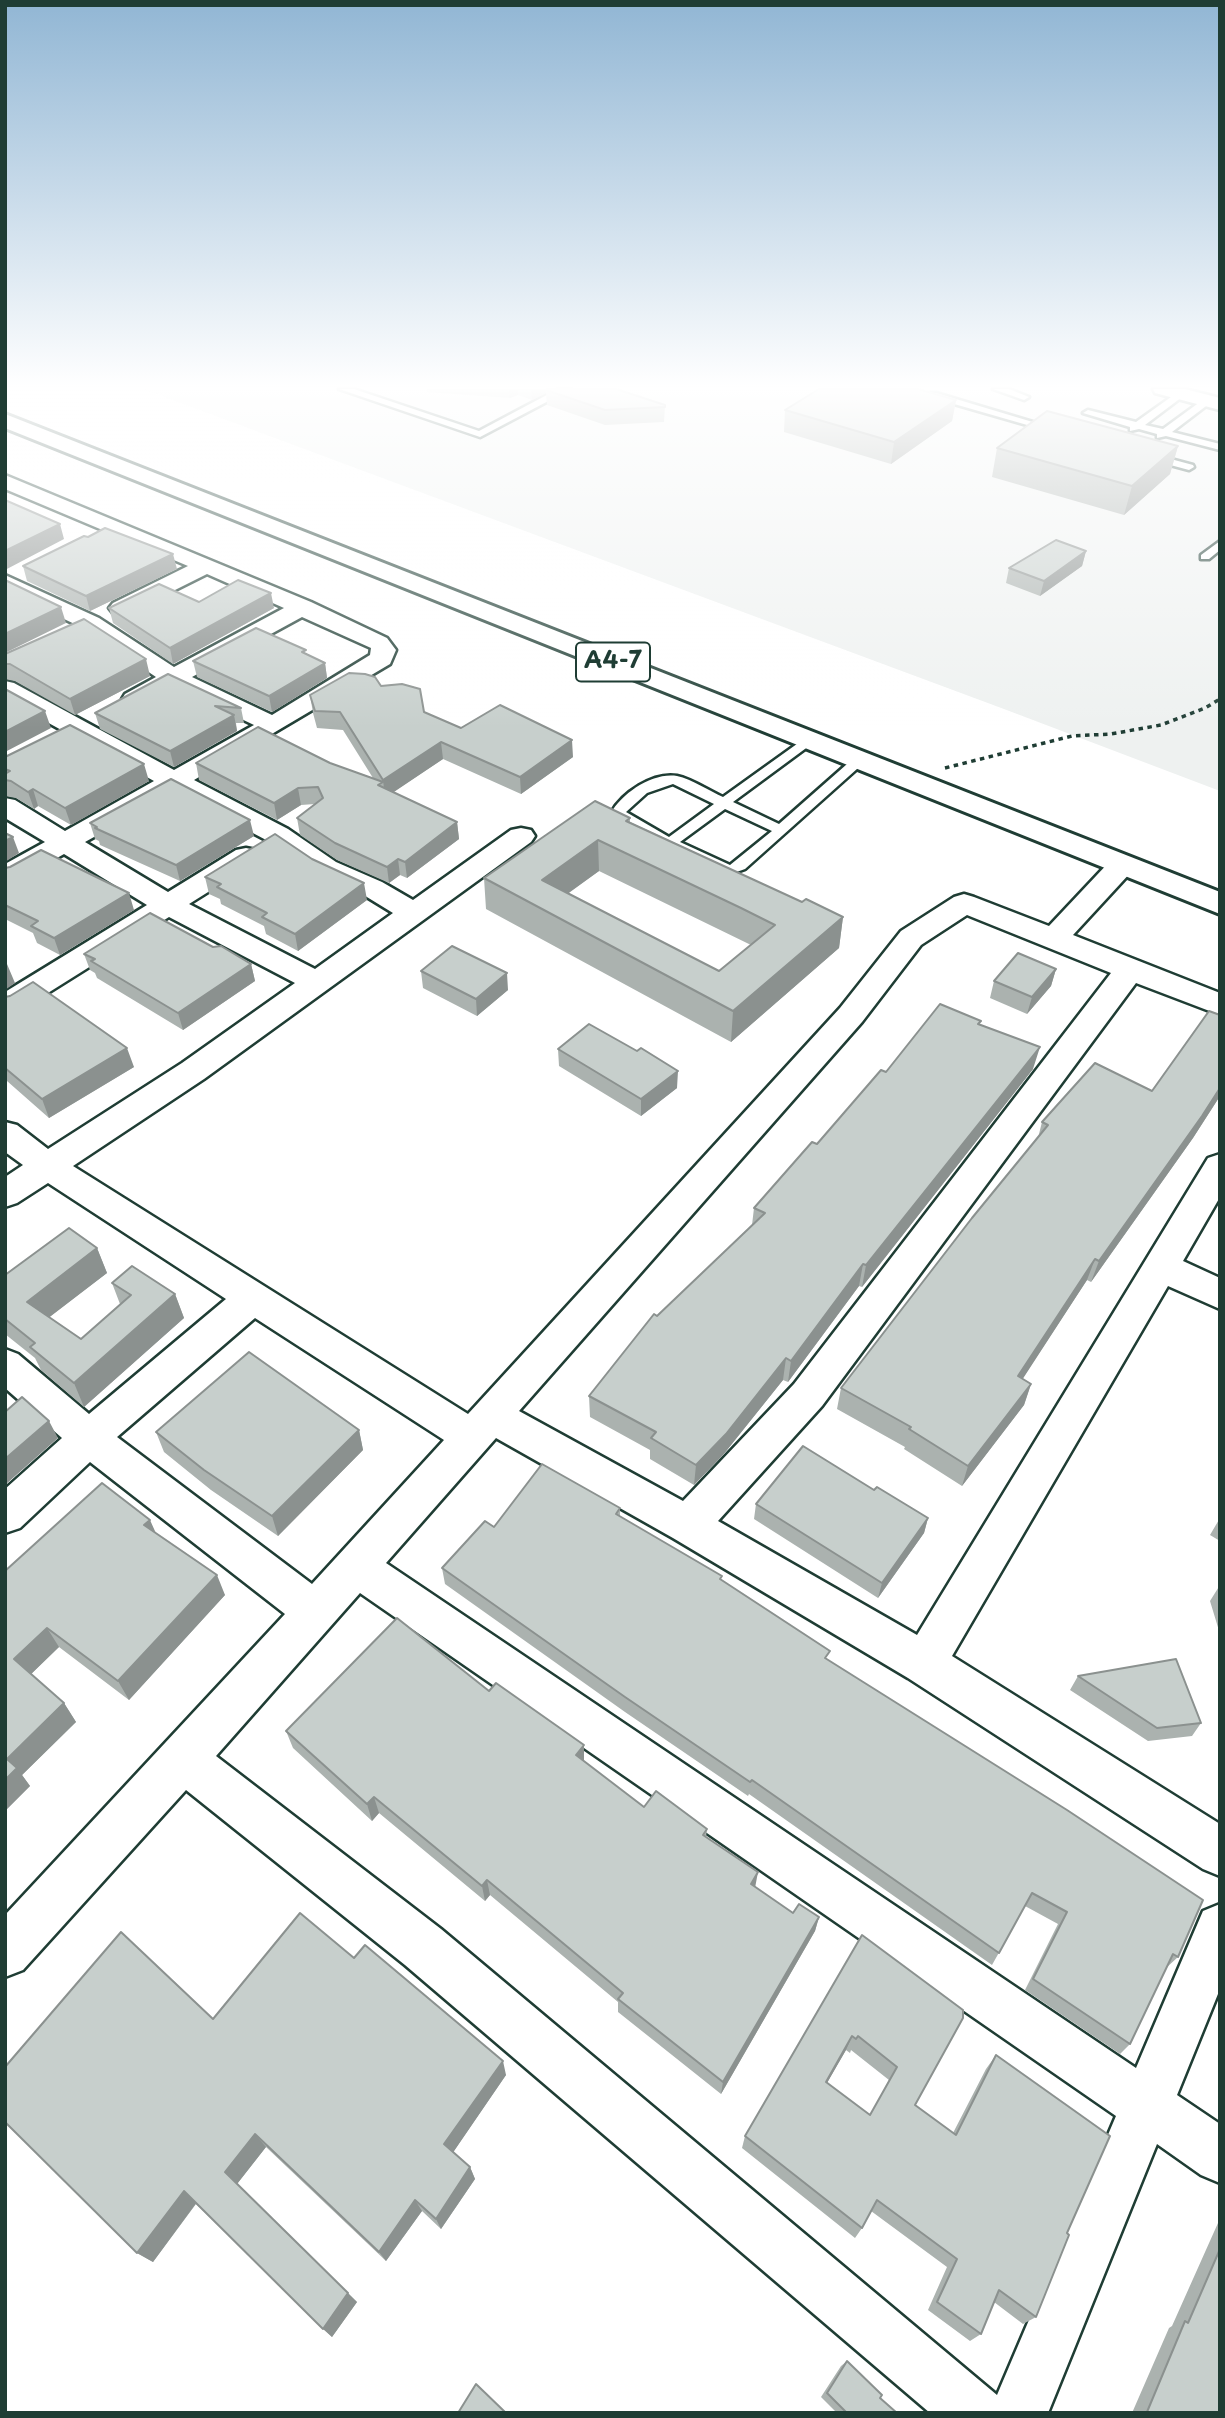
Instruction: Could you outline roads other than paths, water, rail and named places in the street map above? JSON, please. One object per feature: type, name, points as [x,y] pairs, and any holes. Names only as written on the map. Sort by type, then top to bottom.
[{"type":"highway","name":"A4-7","points":[[210,502],[1220,904]]},
{"type":"highway","name":"A4-7","points":[[253,502],[1220,884]]},
{"type":"street","points":[[5,876],[273,725],[381,659],[384,650],[379,643],[303,607],[52,502]]},
{"type":"street","points":[[87,538],[111,527]]},
{"type":"street","points":[[69,634],[206,566]]},
{"type":"street","points":[[5,581],[28,569]]},
{"type":"street","points":[[5,581],[91,623],[174,678],[273,725]]},
{"type":"street","points":[[53,742],[303,607]]},
{"type":"street","points":[[5,688],[171,781],[289,827],[326,868],[372,888],[414,913]]},
{"type":"street","points":[[5,806],[168,905],[317,982]]},
{"type":"street","points":[[5,1006],[289,827]]},
{"type":"street","points":[[5,1194],[193,1071],[521,836]]},
{"type":"street","points":[[1053,939],[1122,865]]},
{"type":"street","points":[[5,1952],[183,1759],[851,1015],[911,938],[964,903],[1220,1005]]},
{"type":"street","points":[[688,1525],[808,1395],[1130,969]]},
{"type":"street","points":[[5,1134],[47,1166],[252,1299],[481,1426],[688,1525],[924,1664],[1220,1852]]},
{"type":"street","points":[[924,1664],[1220,1167]]},
{"type":"street","points":[[1160,1266],[1220,1295]]},
{"type":"street","points":[[5,1515],[89,1438],[252,1299]]},
{"type":"street","points":[[5,1365],[89,1438],[315,1612]]},
{"type":"street","points":[[356,1566],[1220,2156]]},
{"type":"street","points":[[183,1759],[423,1947],[975,2413]]},
{"type":"street","points":[[1019,2413],[1220,1928]]},
{"type":"lane","points":[[1205,557],[1220,544]]},
{"type":"lane","points":[[670,843],[808,740]]},
{"type":"lane","points":[[781,830],[675,780],[652,783],[620,807],[618,813],[670,843],[723,868],[731,869],[740,866],[860,761]]}]
